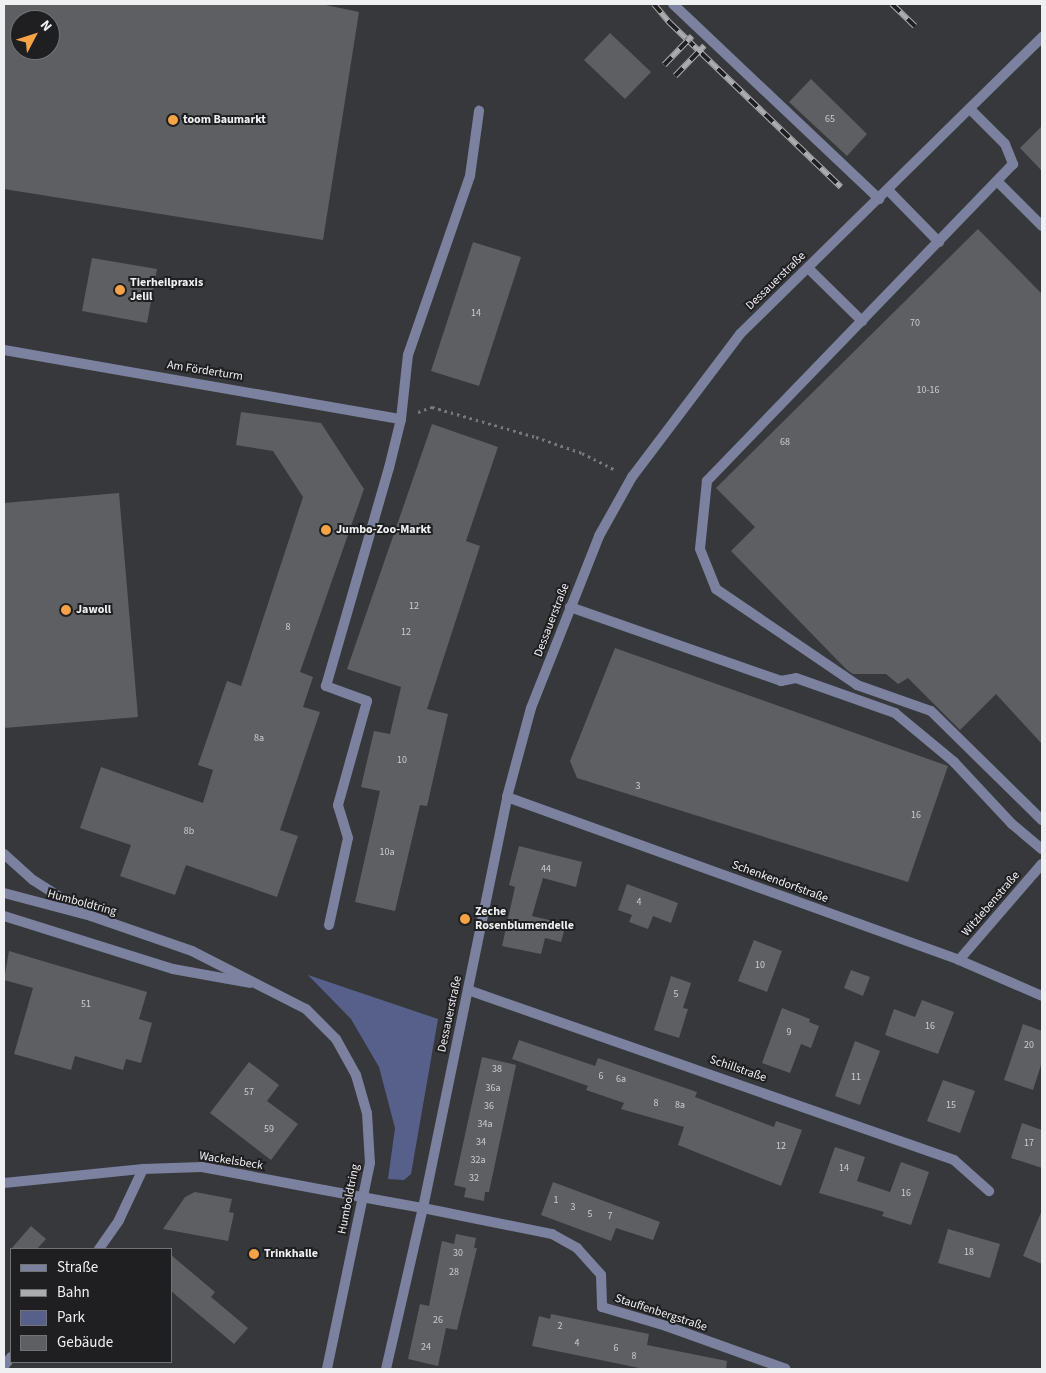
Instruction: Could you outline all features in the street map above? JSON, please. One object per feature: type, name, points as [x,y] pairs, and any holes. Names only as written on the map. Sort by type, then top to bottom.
[{"type":"street","points":[[673,4],[879,199]]},
{"type":"street","name":"Dessauerstraße","points":[[386,1369],[423,1208],[507,797],[531,708],[599,536],[632,477],[740,334],[1042,37]]},
{"type":"street","points":[[970,109],[1012,155],[1013,164],[707,481],[700,549],[716,590],[857,685],[931,711],[1042,820]]},
{"type":"street","points":[[329,925],[348,838],[338,805],[367,701],[326,686],[401,418],[408,355],[470,176],[479,111]]},
{"type":"street","points":[[997,181],[1042,226]]},
{"type":"street","points":[[888,190],[939,242]]},
{"type":"street","points":[[808,268],[862,320]]},
{"type":"street","name":"Am Förderturm","points":[[4,350],[401,418]]},
{"type":"street","points":[[570,607],[781,681],[796,678],[895,714],[954,762],[1012,824],[1042,848]]},
{"type":"street","name":"Schenkendorfstraße","points":[[507,797],[959,960],[1042,996]]},
{"type":"street","points":[[4,854],[33,880],[91,916]]},
{"type":"street","name":"Witzlebenstraße","points":[[959,960],[1042,864]]},
{"type":"street","name":"Humboldtring","points":[[4,892],[91,916],[192,951],[306,1009],[336,1039],[356,1075],[367,1113],[370,1163],[327,1369]]},
{"type":"street","name":"Humboldtring","points":[[4,916],[23,924],[172,969],[263,986]]},
{"type":"street","points":[[4,923],[23,924]]},
{"type":"street","name":"Schillstraße","points":[[468,990],[954,1160],[989,1191]]},
{"type":"street","name":"Wackelsbeck","points":[[4,1183],[142,1169],[202,1167],[423,1208]]},
{"type":"street","points":[[100,1248],[118,1220],[142,1169]]},
{"type":"street","name":"Stauffenbergstraße","points":[[423,1208],[552,1234],[577,1248],[601,1275],[602,1307],[666,1326],[786,1369]]},
{"type":"path","points":[[401,418],[432,407],[582,453],[632,477]]},
{"type":"green space","points":[[308,975],[438,1019],[411,1174],[404,1180],[388,1179],[395,1128],[379,1067],[351,1019]]},
{"type":"building","name":"toom Baumarkt","points":[[4,4],[321,4],[359,12],[323,240],[4,189]]},
{"type":"building","points":[[610,33],[651,72],[625,99],[584,60]]},
{"type":"building","points":[[811,79],[867,134],[847,156],[789,102]]},
{"type":"building","points":[[1042,126],[1042,171],[1020,148]]},
{"type":"building","points":[[978,229],[1042,294],[1042,744],[996,694],[960,730],[908,678],[898,684],[886,674],[853,674],[847,670],[731,551],[755,527],[716,488]]},
{"type":"building","points":[[473,242],[521,257],[479,386],[431,371]]},
{"type":"building","name":"Tierheilpraxis Jelil","points":[[92,258],[157,269],[147,323],[82,311]]},
{"type":"building","points":[[241,412],[321,423],[364,489],[300,672],[313,677],[303,707],[320,712],[280,830],[298,836],[277,897],[186,865],[175,895],[120,876],[131,845],[80,828],[101,767],[203,803],[213,770],[198,765],[227,681],[241,686],[303,497],[273,451],[236,445]]},
{"type":"building","points":[[432,424],[498,447],[466,541],[480,546],[427,709],[448,714],[427,806],[420,805],[395,911],[355,902],[380,791],[361,787],[374,731],[390,734],[401,687],[347,669]]},
{"type":"building","name":"Jawoll","points":[[119,493],[138,717],[4,728],[4,503]]},
{"type":"building","points":[[615,648],[948,766],[908,882],[577,778],[570,761]]},
{"type":"building","points":[[519,846],[582,862],[576,887],[543,878],[532,916],[566,924],[561,942],[545,938],[541,954],[502,946],[515,887],[509,885]]},
{"type":"building","points":[[627,884],[678,903],[671,923],[653,916],[648,929],[629,922],[632,915],[618,910]]},
{"type":"building","points":[[754,940],[782,951],[767,992],[738,981]]},
{"type":"building","points":[[9,951],[147,992],[139,1019],[152,1023],[141,1063],[126,1059],[123,1070],[75,1056],[71,1070],[14,1054],[33,988],[4,980]]},
{"type":"building","points":[[851,970],[870,977],[863,996],[844,988]]},
{"type":"building","points":[[671,976],[691,983],[683,1008],[688,1009],[679,1038],[654,1030]]},
{"type":"building","points":[[922,1000],[954,1012],[938,1054],[885,1035],[894,1009],[915,1017]]},
{"type":"building","points":[[782,1008],[810,1019],[809,1022],[819,1026],[811,1048],[801,1044],[790,1073],[762,1063]]},
{"type":"building","points":[[1023,1024],[1042,1031],[1042,1062],[1033,1090],[1004,1080]]},
{"type":"building","points":[[519,1040],[595,1066],[598,1058],[697,1092],[695,1097],[774,1127],[776,1121],[802,1130],[781,1186],[678,1145],[684,1127],[621,1109],[624,1103],[586,1090],[588,1086],[512,1059]]},
{"type":"building","points":[[855,1041],[880,1051],[860,1105],[835,1096]]},
{"type":"building","points":[[482,1057],[516,1065],[489,1192],[485,1192],[484,1201],[464,1197],[466,1188],[454,1185]]},
{"type":"building","points":[[249,1062],[279,1085],[267,1101],[298,1124],[271,1160],[210,1113]]},
{"type":"building","points":[[943,1080],[975,1091],[960,1133],[927,1121]]},
{"type":"building","points":[[1022,1123],[1042,1130],[1042,1168],[1011,1158]]},
{"type":"building","points":[[835,1147],[865,1157],[857,1181],[890,1192],[901,1162],[929,1172],[911,1225],[882,1216],[884,1212],[819,1193]]},
{"type":"building","points":[[553,1182],[660,1222],[653,1240],[616,1228],[611,1241],[541,1215]]},
{"type":"building","points":[[195,1192],[232,1199],[229,1212],[234,1213],[228,1241],[163,1229],[185,1197]]},
{"type":"building","points":[[1042,1210],[1042,1264],[1023,1256]]},
{"type":"building","points":[[31,1226],[46,1239],[38,1248],[12,1248]]},
{"type":"building","points":[[948,1229],[1000,1244],[990,1278],[938,1263]]},
{"type":"building","points":[[456,1234],[476,1238],[474,1248],[477,1248],[457,1330],[446,1328],[438,1366],[408,1359],[420,1304],[429,1306],[442,1241],[454,1244]]},
{"type":"building","points":[[172,1256],[215,1292],[211,1297],[248,1328],[234,1344],[172,1292]]},
{"type":"building","points":[[551,1314],[649,1334],[647,1345],[727,1361],[726,1369],[644,1369],[532,1346],[539,1316],[550,1319]]},
{"type":"railway","points":[[654,4],[670,23],[841,187]]},
{"type":"railway","points":[[892,4],[915,26]]},
{"type":"railway","points":[[664,65],[692,36]]},
{"type":"railway","points":[[675,76],[704,46]]},
{"type":"place","name":"toom Baumarkt","points":[[173,120]]},
{"type":"place","name":"Tierheilpraxis Jelil","points":[[120,290]]},
{"type":"place","name":"Jumbo-Zoo-Markt","points":[[326,530]]},
{"type":"place","name":"Jawoll","points":[[66,610]]},
{"type":"place","name":"Zeche Rosenblumendelle","points":[[465,919]]},
{"type":"place","name":"Trinkhalle","points":[[254,1254]]}]
